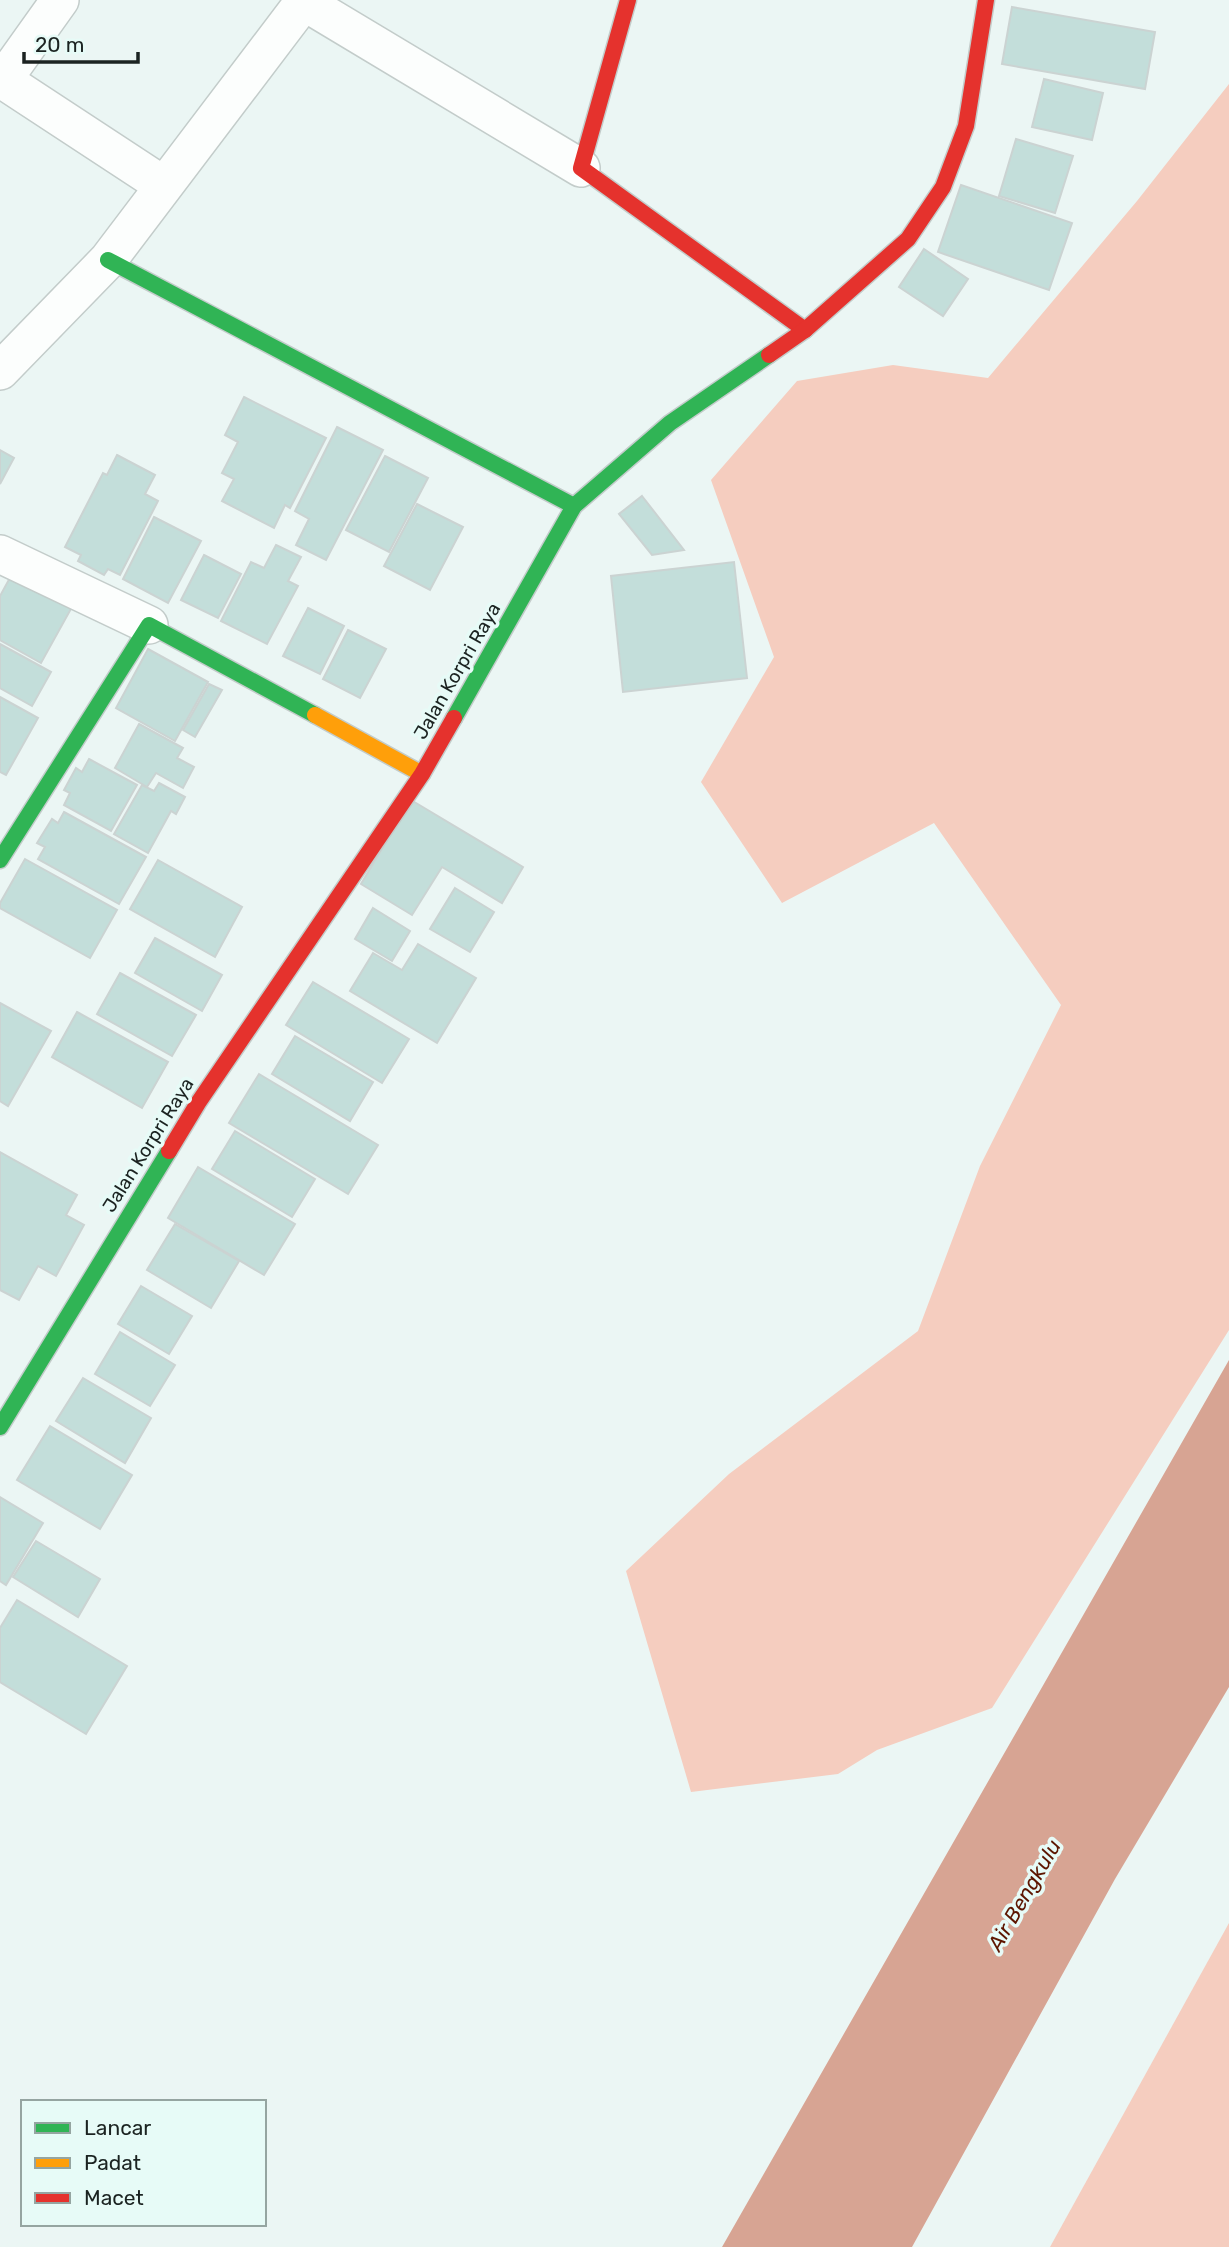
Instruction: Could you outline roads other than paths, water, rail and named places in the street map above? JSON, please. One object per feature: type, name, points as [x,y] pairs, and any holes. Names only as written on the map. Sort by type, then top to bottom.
[{"type":"street","points":[[60,0],[2,79],[163,185]]},
{"type":"street","points":[[581,168],[628,0]]},
{"type":"street","name":"Jalan Korpri Raya","points":[[0,1427],[198,1103],[422,775],[574,506],[670,423],[805,330],[908,239],[943,187],[966,126],[986,0]]},
{"type":"street","points":[[0,371],[108,260],[303,1],[581,168],[805,330]]},
{"type":"street","points":[[108,260],[574,506]]},
{"type":"street","points":[[0,554],[149,625],[422,775]]},
{"type":"street","points":[[0,860],[149,625]]},
{"type":"water","name":"Air Bengkulu","points":[[1229,1360],[1229,1687],[1115,1879],[912,2247],[722,2247]]}]
